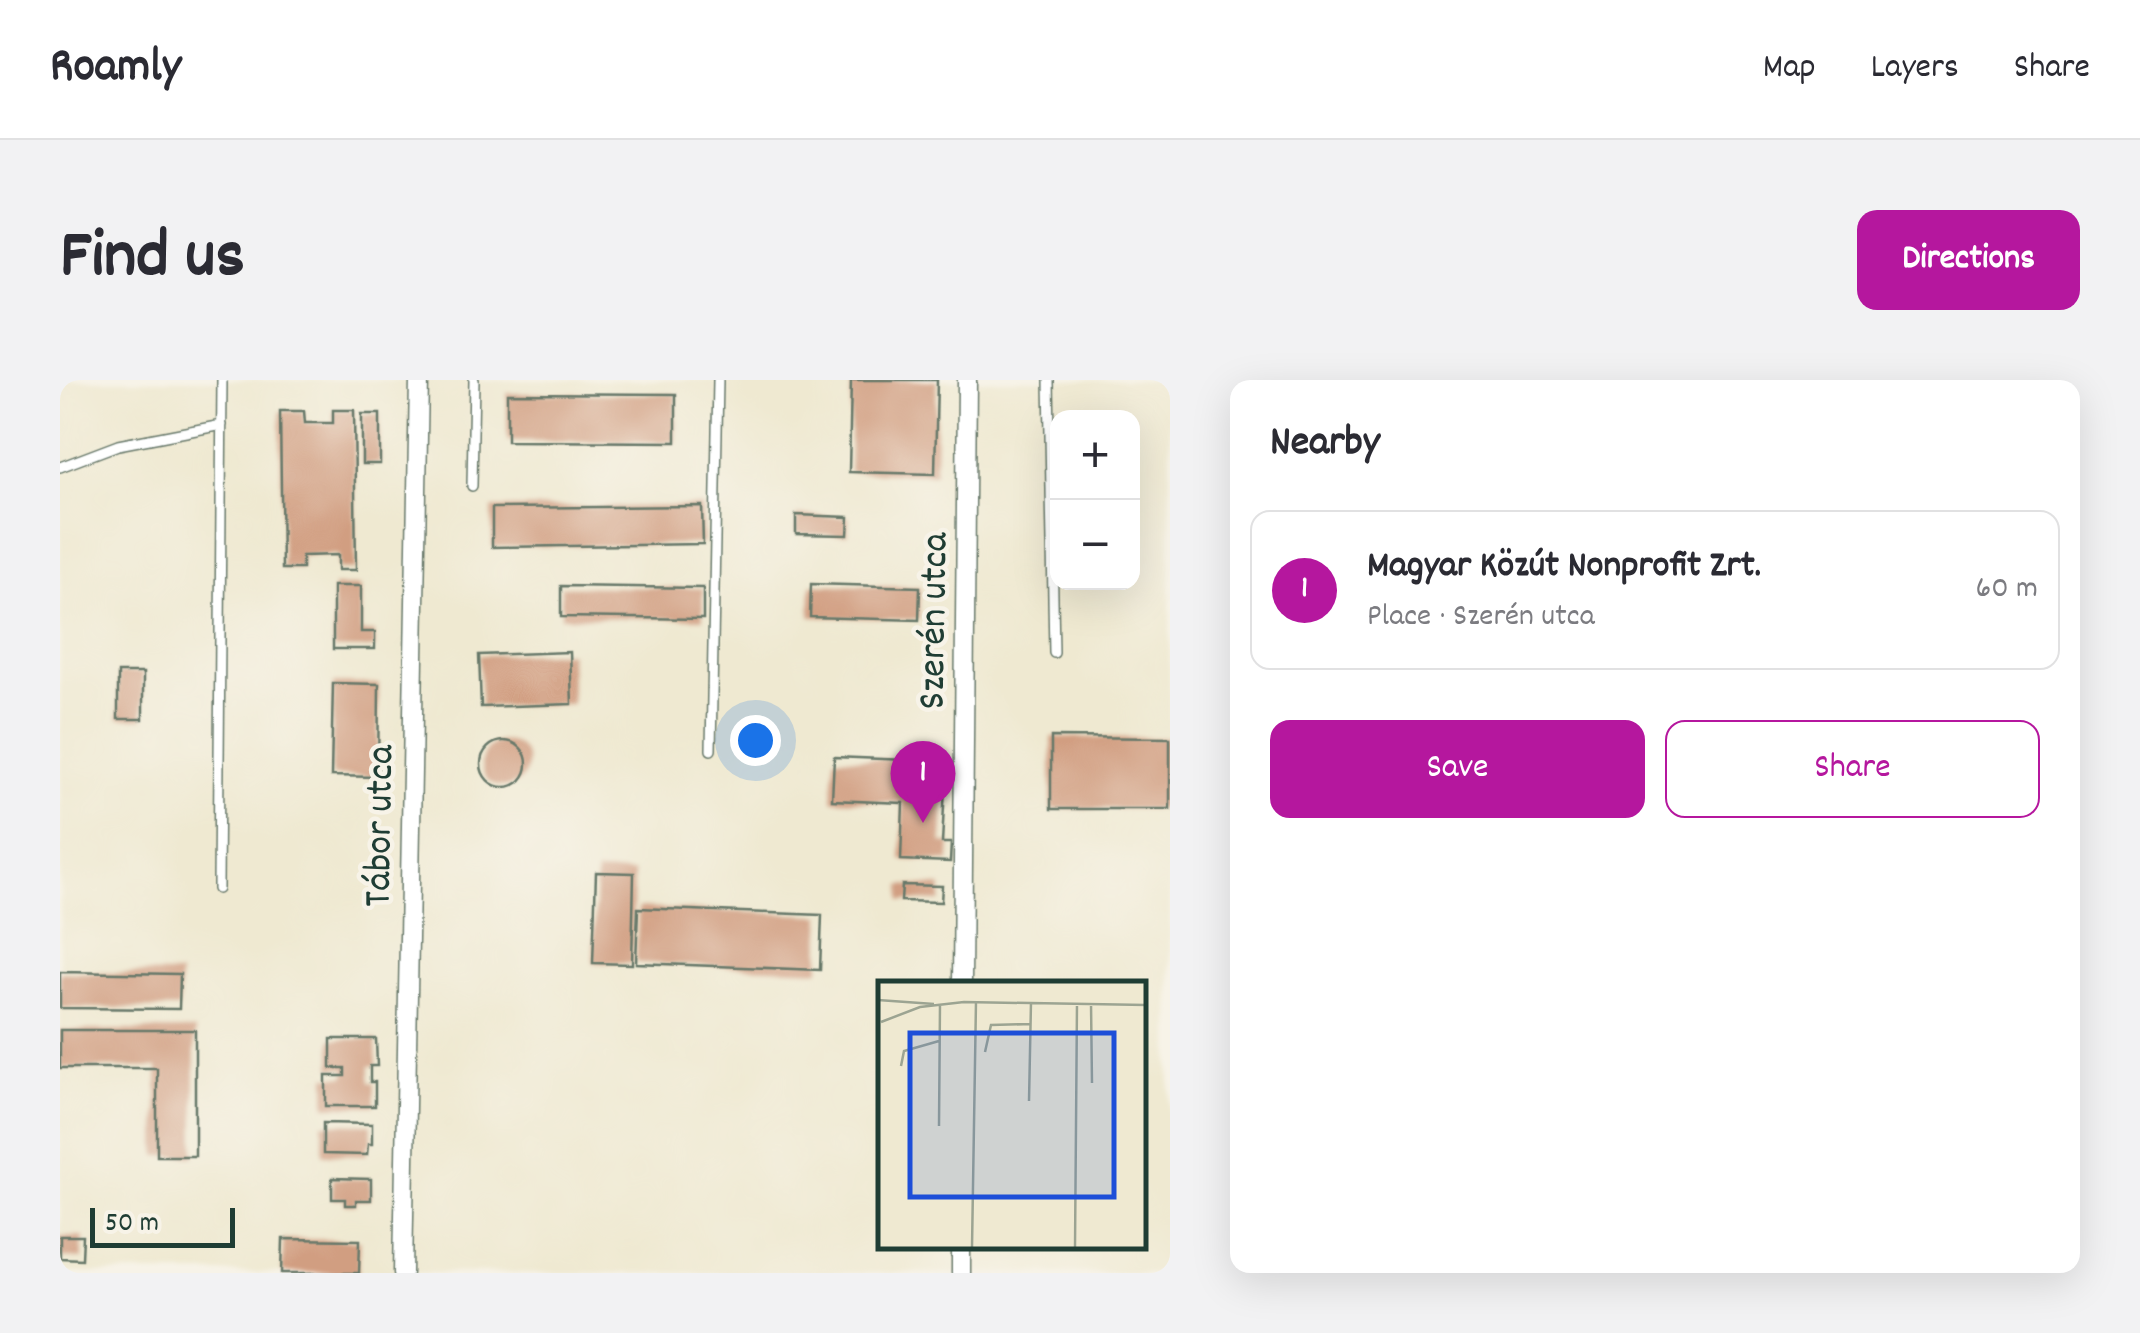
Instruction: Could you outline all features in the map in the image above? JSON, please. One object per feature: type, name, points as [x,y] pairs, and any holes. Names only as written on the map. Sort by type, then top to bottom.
[{"type":"street","name":"Tábor utca","points":[[404,1273],[419,380]]},
{"type":"street","name":"Szerén utca","points":[[962,981],[967,380]]},
{"type":"lane","points":[[218,889],[222,380]]},
{"type":"lane","points":[[472,486],[474,380]]},
{"type":"lane","points":[[711,750],[718,380]]},
{"type":"lane","points":[[1049,380],[1054,653]]},
{"type":"lane","points":[[60,467],[118,445],[222,426]]},
{"type":"building","points":[[851,380],[937,380],[935,474],[849,472]]},
{"type":"building","points":[[507,393],[676,394],[676,442],[507,441]]},
{"type":"building","points":[[333,410],[354,410],[356,570],[338,570],[338,555],[302,556],[302,569],[282,569],[280,411],[304,411],[305,423],[333,423]]},
{"type":"building","points":[[362,414],[380,414],[380,464],[362,464]]},
{"type":"building","points":[[702,506],[703,544],[492,547],[492,508]]},
{"type":"building","points":[[796,515],[849,517],[848,535],[796,534]]},
{"type":"building","points":[[811,584],[920,587],[919,620],[810,617]]},
{"type":"building","points":[[333,586],[361,586],[361,632],[375,632],[375,649],[333,649]]},
{"type":"building","points":[[561,586],[703,588],[703,619],[561,617]]},
{"type":"building","points":[[570,652],[572,704],[481,707],[479,655]]},
{"type":"building","points":[[118,673],[143,673],[143,719],[118,719]]},
{"type":"building","points":[[333,683],[379,684],[378,777],[331,776]]},
{"type":"building","points":[[1051,737],[1170,738],[1170,809],[1051,809]]},
{"type":"building","points":[[504,741],[521,747],[527,764],[521,781],[504,787],[487,781],[481,764],[487,747]]},
{"type":"building","points":[[834,757],[906,760],[905,786],[945,788],[942,843],[951,843],[950,862],[901,860],[903,803],[832,800]]},
{"type":"building","points":[[596,872],[634,873],[632,964],[593,963]]},
{"type":"building","points":[[902,885],[942,886],[941,902],[901,901]]},
{"type":"building","points":[[638,908],[822,915],[820,970],[636,963]]},
{"type":"building","points":[[60,972],[180,974],[179,1009],[60,1008]]},
{"type":"building","points":[[60,1030],[195,1030],[195,1156],[157,1156],[157,1068],[60,1068]]},
{"type":"building","points":[[331,1039],[376,1039],[377,1066],[370,1066],[375,1106],[326,1106],[326,1076],[345,1076],[345,1068],[331,1068]]},
{"type":"building","points":[[323,1123],[372,1124],[372,1144],[368,1144],[367,1155],[323,1154]]},
{"type":"building","points":[[332,1178],[371,1179],[371,1200],[345,1205],[345,1199],[332,1199]]},
{"type":"building","points":[[60,1236],[83,1236],[82,1259],[60,1258]]},
{"type":"building","points":[[283,1239],[360,1240],[359,1273],[282,1273]]},
{"type":"place","name":"Magyar Közút Nonprofit Zrt.","points":[[923,823]]}]
